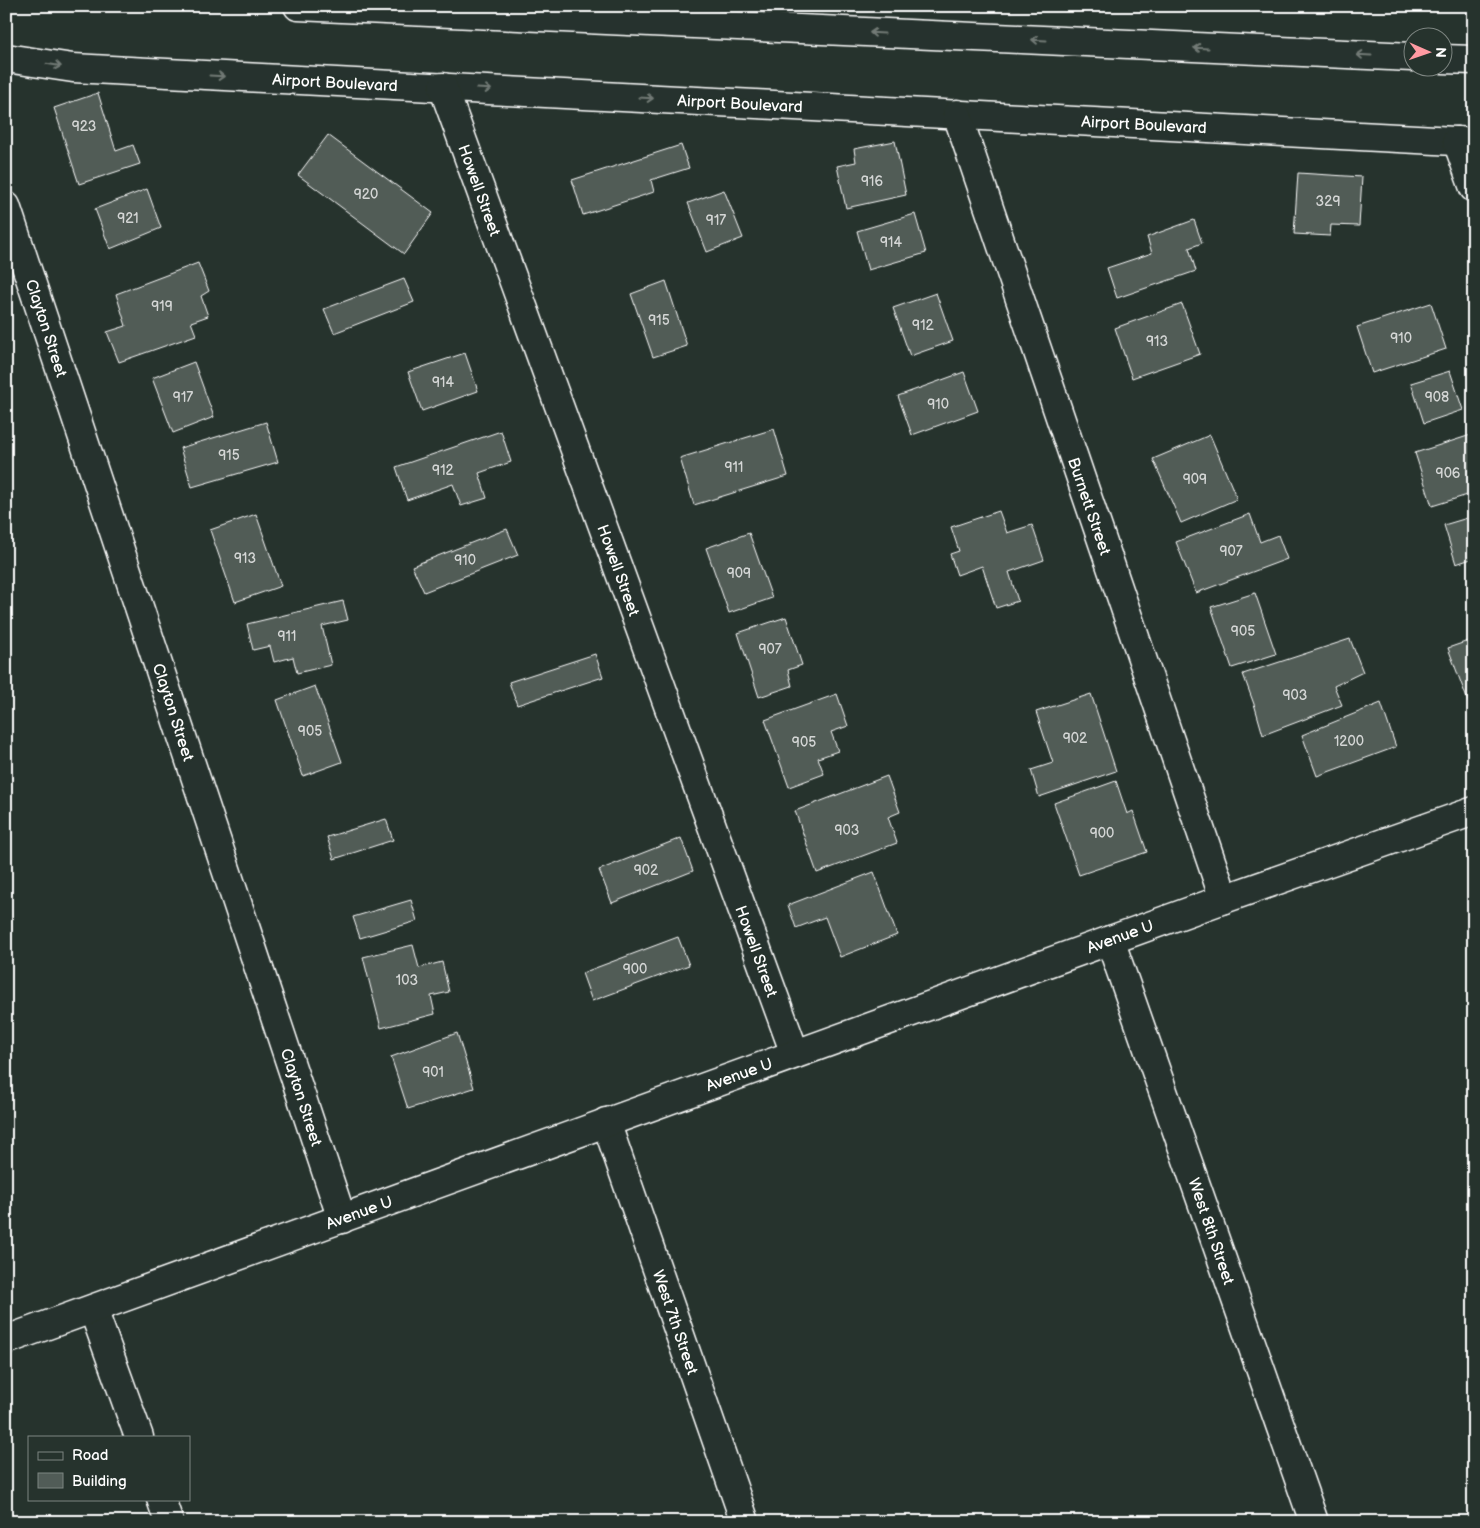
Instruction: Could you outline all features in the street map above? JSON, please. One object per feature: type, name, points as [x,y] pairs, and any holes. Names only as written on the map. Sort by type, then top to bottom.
[{"type":"street","points":[[298,6],[1402,57]]},
{"type":"street","name":"Airport Boulevard","points":[[6,58],[73,68],[1466,141]]},
{"type":"street","points":[[1452,59],[1474,60]]},
{"type":"street","name":"Howell Street","points":[[443,87],[795,1054]]},
{"type":"street","name":"Burnett Street","points":[[956,114],[1224,898]]},
{"type":"street","points":[[1466,141],[1474,188]]},
{"type":"street","name":"Clayton Street","points":[[6,206],[342,1218]]},
{"type":"street","name":"Avenue U","points":[[6,1340],[1224,898],[1474,811]]},
{"type":"street","name":"West 8th Street","points":[[1110,940],[1314,1522]]},
{"type":"street","name":"West 7th Street","points":[[606,1122],[745,1522]]},
{"type":"street","points":[[93,1309],[138,1436]]},
{"type":"street","points":[[161,1500],[169,1522]]},
{"type":"building","points":[[98,93],[116,151],[133,145],[140,164],[79,184],[54,108]]},
{"type":"building","points":[[328,135],[433,213],[404,254],[298,175]]},
{"type":"building","points":[[895,141],[906,195],[846,208],[837,166],[856,162],[854,149]]},
{"type":"building","points":[[681,145],[689,168],[651,180],[654,192],[583,215],[572,180]]},
{"type":"building","points":[[1298,173],[1362,177],[1359,226],[1331,225],[1330,236],[1294,234]]},
{"type":"building","points":[[147,189],[161,228],[110,249],[95,209]]},
{"type":"building","points":[[724,190],[743,238],[707,252],[688,203]]},
{"type":"building","points":[[915,214],[926,253],[868,270],[857,231]]},
{"type":"building","points":[[1194,220],[1202,243],[1189,248],[1196,271],[1117,298],[1107,268],[1152,253],[1147,237]]},
{"type":"building","points":[[198,263],[209,291],[201,296],[208,316],[191,322],[196,335],[119,362],[107,332],[126,326],[116,294]]},
{"type":"building","points":[[404,279],[414,302],[334,333],[324,309]]},
{"type":"building","points":[[666,281],[687,346],[653,357],[631,294]]},
{"type":"building","points":[[936,293],[953,341],[910,356],[893,308]]},
{"type":"building","points":[[1431,303],[1446,349],[1372,373],[1357,327]]},
{"type":"building","points":[[1182,304],[1200,354],[1132,378],[1115,328]]},
{"type":"building","points":[[465,353],[478,391],[422,411],[408,372]]},
{"type":"building","points":[[194,362],[214,417],[173,433],[152,378]]},
{"type":"building","points":[[1450,371],[1463,410],[1424,423],[1411,383]]},
{"type":"building","points":[[964,372],[978,411],[912,435],[898,396]]},
{"type":"building","points":[[266,422],[278,462],[192,487],[180,448]]},
{"type":"building","points":[[774,429],[788,476],[694,505],[680,458]]},
{"type":"building","points":[[501,431],[511,462],[479,473],[487,498],[461,506],[453,484],[407,500],[396,467]]},
{"type":"building","points":[[1474,434],[1474,493],[1432,506],[1415,453]]},
{"type":"building","points":[[1210,435],[1237,499],[1181,523],[1153,459]]},
{"type":"building","points":[[999,511],[1007,533],[1032,525],[1044,560],[1009,572],[1018,601],[996,608],[982,566],[957,575],[950,554],[959,551],[951,527]]},
{"type":"building","points":[[256,514],[281,586],[235,602],[210,530]]},
{"type":"building","points":[[1250,514],[1260,542],[1278,535],[1287,559],[1196,593],[1176,542]]},
{"type":"building","points":[[1474,516],[1474,558],[1456,564],[1444,525]]},
{"type":"building","points":[[507,529],[518,555],[424,592],[412,566]]},
{"type":"building","points":[[749,533],[772,598],[729,613],[706,548]]},
{"type":"building","points":[[1255,593],[1276,654],[1232,668],[1211,607]]},
{"type":"building","points":[[343,601],[348,620],[322,626],[331,665],[297,673],[293,657],[274,662],[270,646],[253,650],[247,624]]},
{"type":"building","points":[[786,617],[802,665],[788,670],[792,686],[759,697],[738,633]]},
{"type":"building","points":[[1350,639],[1363,672],[1334,686],[1342,705],[1263,735],[1243,674]]},
{"type":"building","points":[[1474,639],[1474,702],[1469,704],[1448,648]]},
{"type":"building","points":[[595,654],[603,677],[517,705],[509,682]]},
{"type":"building","points":[[315,686],[342,762],[303,776],[277,700]]},
{"type":"building","points":[[837,694],[848,726],[831,732],[838,751],[818,758],[824,774],[789,787],[765,720]]},
{"type":"building","points":[[1091,694],[1116,771],[1039,797],[1031,770],[1053,763],[1036,712]]},
{"type":"building","points":[[1381,703],[1396,747],[1317,776],[1302,735]]},
{"type":"building","points":[[887,776],[900,812],[888,817],[897,843],[817,873],[795,811]]},
{"type":"building","points":[[1116,781],[1127,814],[1133,811],[1147,852],[1079,875],[1054,803]]},
{"type":"building","points":[[386,819],[393,840],[334,859],[327,837]]},
{"type":"building","points":[[681,838],[693,871],[612,903],[599,870]]},
{"type":"building","points":[[874,872],[897,935],[840,957],[825,917],[796,928],[788,905]]},
{"type":"building","points":[[411,900],[417,921],[360,938],[353,917]]},
{"type":"building","points":[[678,937],[689,965],[592,1001],[582,973]]},
{"type":"building","points":[[413,945],[419,968],[442,962],[449,992],[431,996],[435,1014],[381,1028],[363,957]]},
{"type":"building","points":[[457,1033],[474,1088],[408,1109],[391,1057]]}]
